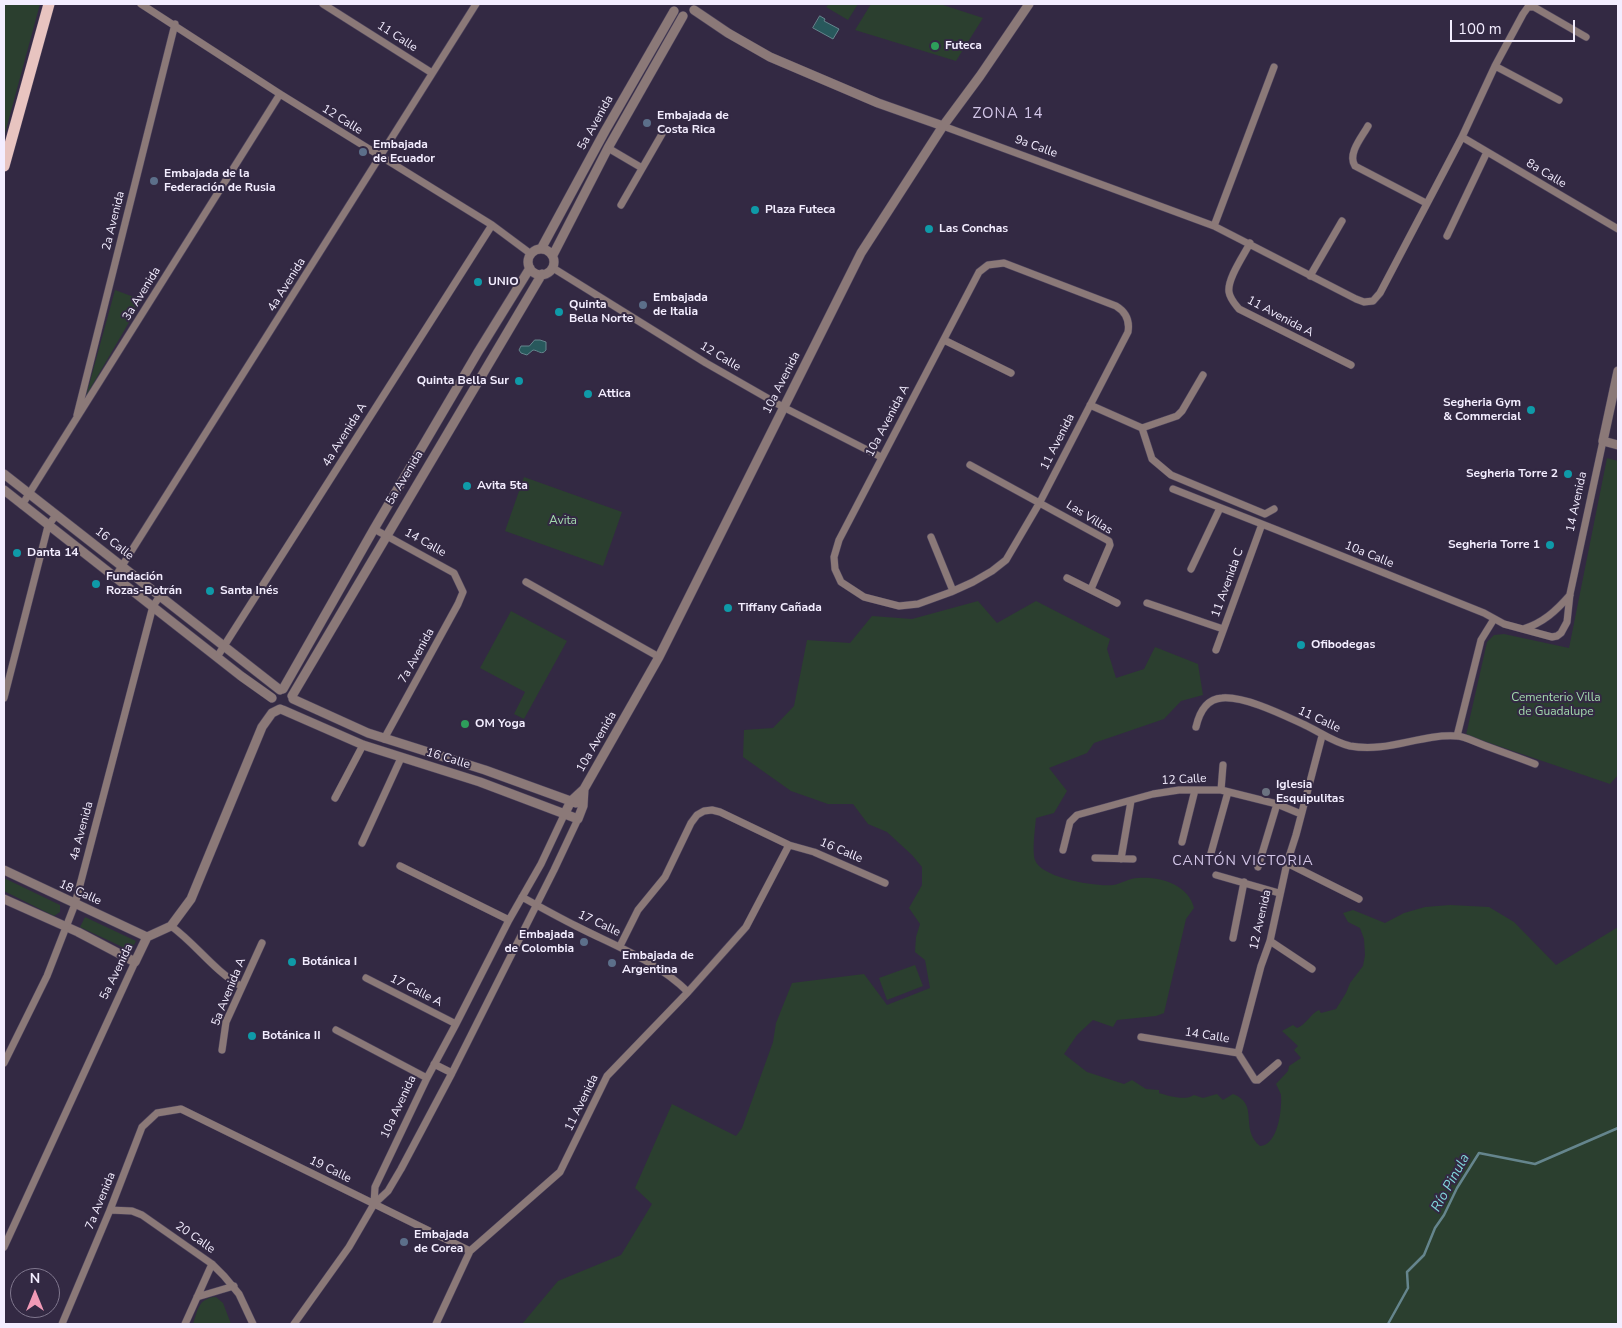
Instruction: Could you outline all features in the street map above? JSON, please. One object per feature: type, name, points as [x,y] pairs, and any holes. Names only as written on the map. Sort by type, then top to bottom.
[{"type":"main road","points":[[4,166],[7,148],[48,4]]},
{"type":"street","name":"12 Calle","points":[[142,4],[280,94],[492,225],[531,254]]},
{"type":"street","name":"11 Calle","points":[[323,4],[432,73]]},
{"type":"street","name":"4a Avenida","points":[[115,577],[476,4]]},
{"type":"street","name":"10a Avenida","points":[[374,1204],[376,1186],[434,1064],[509,920],[541,864],[571,801],[584,789],[659,657],[861,253],[943,126],[1029,4]]},
{"type":"street","points":[[674,7],[683,16],[689,15],[694,7]]},
{"type":"street","name":"5a Avenida","points":[[541,249],[674,7]]},
{"type":"street","name":"9a Calle","points":[[694,7],[728,33],[770,57],[878,103],[1214,226],[1364,302],[1372,302],[1380,293],[1426,203]]},
{"type":"street","points":[[1368,126],[1352,156],[1354,166],[1426,203],[1462,137],[1495,66],[1528,7],[1534,7],[1586,38]]},
{"type":"street","name":"5a Avenida","points":[[553,255],[608,148],[683,16]]},
{"type":"street","name":"2a Avenida","points":[[75,423],[174,24]]},
{"type":"street","points":[[1495,66],[1559,100]]},
{"type":"street","points":[[1214,226],[1274,67]]},
{"type":"street","name":"3a Avenida","points":[[22,505],[280,94]]},
{"type":"street","points":[[621,205],[662,134]]},
{"type":"street","name":"8a Calle","points":[[1462,137],[1618,229]]},
{"type":"street","points":[[608,148],[642,168]]},
{"type":"street","points":[[1448,236],[1487,152]]},
{"type":"street","points":[[1310,276],[1342,221]]},
{"type":"street","name":"4a Avenida A","points":[[218,657],[492,225]]},
{"type":"street","name":"11 Avenida A","points":[[1250,243],[1231,279],[1228,291],[1231,299],[1239,309],[1350,365]]},
{"type":"street","points":[[541,249],[548,250],[553,255],[554,261],[553,268],[548,273],[542,274],[535,273],[530,268],[528,262],[531,254],[541,249]]},
{"type":"street","name":"11 Avenida","points":[[851,590],[864,597],[899,606],[918,604],[973,582],[992,572],[1006,560],[1040,502],[1128,332],[1129,324],[1127,317],[1116,306],[1004,263],[988,265]]},
{"type":"street","name":"10a Avenida A","points":[[851,590],[841,582],[835,569],[834,557],[839,540],[979,272],[988,265]]},
{"type":"street","name":"5a Avenida","points":[[282,690],[478,352],[530,268]]},
{"type":"street","name":"12 Calle","points":[[553,268],[706,363],[783,407],[881,457]]},
{"type":"street","name":"5a Avenida","points":[[292,698],[386,535],[542,274]]},
{"type":"street","points":[[944,340],[1011,373]]},
{"type":"street","name":"14 Avenida","points":[[1557,636],[1564,629],[1567,622],[1570,594],[1618,371]]},
{"type":"street","points":[[1090,406],[1142,428],[1177,416],[1182,411],[1202,375]]},
{"type":"street","points":[[1142,428],[1152,459],[1171,475],[1265,514],[1274,509]]},
{"type":"street","points":[[1603,441],[1618,445]]},
{"type":"street","points":[[970,465],[1040,502]]},
{"type":"street","name":"16 Calle","points":[[4,474],[282,690]]},
{"type":"street","name":"16 Calle","points":[[4,490],[277,705],[363,745],[480,782],[578,819]]},
{"type":"street","name":"10a Calle","points":[[1172,490],[1262,524],[1484,613],[1494,619],[1547,636],[1557,636]]},
{"type":"street","name":"Las Villas","points":[[1040,502],[1109,541],[1110,545],[1090,589]]},
{"type":"street","points":[[1191,569],[1220,508]]},
{"type":"street","points":[[4,698],[48,526],[56,515]]},
{"type":"street","name":"11 Avenida C","points":[[1216,650],[1262,524]]},
{"type":"street","name":"14 Calle","points":[[374,529],[454,573],[460,583]]},
{"type":"street","points":[[931,537],[954,591]]},
{"type":"street","points":[[1067,578],[1117,603]]},
{"type":"street","points":[[526,582],[659,657]]},
{"type":"street","name":"7a Avenida","points":[[384,738],[458,604],[463,592],[460,583]]},
{"type":"street","points":[[1523,629],[1537,625],[1548,618],[1570,594]]},
{"type":"street","name":"4a Avenida","points":[[4,1063],[47,976],[75,904],[153,606],[160,596]]},
{"type":"street","points":[[1147,603],[1224,629]]},
{"type":"street","points":[[1457,736],[1481,640],[1494,619]]},
{"type":"street","points":[[287,690],[292,698],[290,706],[277,705],[274,694],[287,690]]},
{"type":"street","name":"16 Calle","points":[[292,698],[384,738],[484,770],[583,806]]},
{"type":"street","name":"11 Calle","points":[[1196,727],[1199,714],[1209,703],[1220,698],[1233,698],[1244,700],[1297,722],[1322,736],[1349,745],[1376,748],[1457,736],[1535,764]]},
{"type":"street","name":"5a Avenida","points":[[4,1247],[147,937],[170,926],[191,899],[255,744],[277,705]]},
{"type":"street","name":"12 Avenida","points":[[1238,1053],[1261,966],[1270,941],[1286,863],[1322,736]]},
{"type":"street","points":[[335,798],[363,745]]},
{"type":"street","points":[[362,843],[402,758]]},
{"type":"street","points":[[1211,853],[1224,791],[1223,765]]},
{"type":"street","points":[[551,794],[572,792],[593,774]]},
{"type":"street","name":"10a Avenida","points":[[294,1324],[349,1247],[374,1204],[388,1191],[401,1169],[452,1073],[578,819],[583,806],[584,789]]},
{"type":"street","points":[[1182,842],[1195,790]]},
{"type":"street","name":"12 Calle","points":[[1063,850],[1070,822],[1077,815],[1167,791],[1224,791],[1277,804],[1301,814]]},
{"type":"street","points":[[1121,859],[1131,801]]},
{"type":"street","points":[[1258,867],[1277,804]]},
{"type":"street","name":"16 Calle","points":[[620,946],[638,910],[665,877],[691,823],[697,815],[704,811],[720,812],[789,845],[814,852],[885,883]]},
{"type":"street","name":"11 Avenida","points":[[436,1324],[470,1251],[560,1172],[607,1076],[688,992],[746,927],[789,845]]},
{"type":"street","points":[[1095,858],[1133,859]]},
{"type":"street","points":[[1286,863],[1359,899]]},
{"type":"street","points":[[400,866],[509,920]]},
{"type":"street","name":"18 Calle","points":[[4,870],[147,937]]},
{"type":"street","points":[[1216,875],[1279,893]]},
{"type":"street","points":[[1233,938],[1244,882]]},
{"type":"street","name":"17 Calle","points":[[522,897],[576,926],[620,946],[676,980],[688,992]]},
{"type":"street","points":[[4,899],[135,962]]},
{"type":"street","points":[[170,926],[185,936],[214,966],[241,986]]},
{"type":"street","points":[[1270,941],[1312,969]]},
{"type":"street","name":"5a Avenida A","points":[[222,1050],[226,1022],[262,943]]},
{"type":"street","name":"17 Calle A","points":[[366,978],[456,1024]]},
{"type":"street","points":[[336,1030],[427,1078]]},
{"type":"street","name":"14 Calle","points":[[1141,1037],[1238,1053],[1255,1080],[1260,1080],[1278,1063]]},
{"type":"street","points":[[434,1064],[452,1073]]},
{"type":"street","name":"7a Avenida","points":[[62,1324],[142,1128],[156,1113],[181,1109]]},
{"type":"street","name":"19 Calle","points":[[181,1109],[470,1251]]},
{"type":"street","name":"20 Calle","points":[[110,1210],[132,1211],[142,1214],[212,1264],[234,1286],[253,1324]]},
{"type":"street","points":[[185,1324],[212,1264]]},
{"type":"street","points":[[197,1297],[234,1286]]},
{"type":"street","name":"20 Calle","points":[[246,1312],[247,1324]]},
{"type":"green space","points":[[4,4],[40,4],[4,137]]},
{"type":"green space","points":[[829,4],[858,4],[848,20],[826,7]]},
{"type":"green space","name":"Futeca","points":[[871,4],[940,4],[983,18],[956,61],[855,30]]},
{"type":"green space","points":[[115,290],[142,300],[86,396]]},
{"type":"green space","name":"Cementerio Villa de Guadalupe","points":[[1607,458],[1618,461],[1618,775],[1610,784],[1466,735],[1487,642],[1494,635],[1504,634],[1569,648]]},
{"type":"green space","name":"Avita","points":[[524,477],[622,512],[603,566],[505,531]]},
{"type":"green space","points":[[978,601],[997,623],[1036,601],[1110,639],[1107,649],[1116,678],[1144,669],[1155,647],[1198,664],[1203,695],[1181,701],[1164,719],[1094,743],[1087,753],[1049,768],[1067,791],[1054,813],[1036,818],[1034,851],[1035,860],[1039,866],[1047,872],[1082,883],[1113,885],[1138,878],[1164,881],[1180,888],[1186,893],[1194,908],[1186,919],[1164,1013],[1156,1016],[1117,1020],[1113,1027],[1093,1020],[1077,1035],[1064,1054],[1087,1072],[1124,1084],[1132,1080],[1146,1089],[1159,1090],[1159,1093],[1177,1097],[1186,1098],[1194,1095],[1203,1098],[1217,1094],[1223,1100],[1233,1094],[1241,1098],[1246,1104],[1251,1132],[1260,1146],[1271,1140],[1278,1126],[1281,1095],[1276,1084],[1288,1071],[1289,1066],[1301,1058],[1294,1050],[1298,1046],[1282,1031],[1293,1025],[1297,1028],[1300,1027],[1319,1010],[1321,1013],[1336,1009],[1350,983],[1363,966],[1365,955],[1364,939],[1360,928],[1348,922],[1343,913],[1353,910],[1385,923],[1404,913],[1425,907],[1450,905],[1489,907],[1514,922],[1556,965],[1618,927],[1618,1324],[522,1324],[558,1281],[621,1255],[652,1204],[635,1188],[672,1104],[736,1136],[742,1128],[773,1042],[776,1023],[792,983],[864,974],[887,1005],[930,988],[925,960],[915,952],[916,937],[920,924],[909,908],[922,885],[922,867],[887,832],[868,824],[853,804],[828,804],[791,791],[743,757],[744,730],[773,728],[794,706],[807,640],[850,643],[872,616],[912,619]]},
{"type":"green space","points":[[511,611],[567,641],[524,719],[514,714],[525,692],[480,668]]},
{"type":"green space","points":[[4,878],[60,905],[60,912],[54,916],[4,891]]},
{"type":"green space","points":[[85,917],[136,941],[131,951],[80,927]]},
{"type":"green space","points":[[915,965],[923,986],[887,1000],[879,978]]},
{"type":"green space","points":[[216,1297],[223,1303],[231,1324],[193,1324],[202,1302]]},
{"type":"shaded area","points":[[820,16],[825,19],[824,21],[839,29],[833,39],[813,28]]},
{"type":"shaded area","points":[[535,340],[546,342],[546,350],[544,352],[541,353],[533,350],[527,355],[521,353],[519,350],[521,346],[529,346]]},
{"type":"waterway","name":"Río Pinula","points":[[1388,1324],[1408,1288],[1407,1272],[1424,1255],[1435,1228],[1479,1153],[1535,1164],[1618,1128]]},
{"type":"place","name":"Futeca","points":[[935,46]]},
{"type":"place","name":"Embajada de Costa Rica","points":[[647,123]]},
{"type":"place","name":"Embajada de Ecuador","points":[[363,152]]},
{"type":"place","name":"Embajada de la Federación de Rusia","points":[[154,181]]},
{"type":"place","name":"Plaza Futeca","points":[[755,210]]},
{"type":"place","name":"Las Conchas","points":[[929,229]]},
{"type":"place","name":"UNIO","points":[[478,282]]},
{"type":"place","name":"Embajada de Italia","points":[[643,305]]},
{"type":"place","name":"Quinta Bella Norte","points":[[559,312]]},
{"type":"place","name":"Quinta Bella Sur","points":[[519,381]]},
{"type":"place","name":"Attica","points":[[588,394]]},
{"type":"place","name":"Segheria Gym & Commercial","points":[[1531,410]]},
{"type":"place","name":"Segheria Torre 2","points":[[1568,474]]},
{"type":"place","name":"Avita 5ta","points":[[467,486]]},
{"type":"place","name":"Segheria Torre 1","points":[[1550,545]]},
{"type":"place","name":"Danta 14","points":[[17,553]]},
{"type":"place","name":"Fundación Rozas-Botrán","points":[[96,584]]},
{"type":"place","name":"Santa Inés","points":[[210,591]]},
{"type":"place","name":"Tiffany Cañada","points":[[728,608]]},
{"type":"place","name":"Ofibodegas","points":[[1301,645]]},
{"type":"place","name":"OM Yoga","points":[[465,724]]},
{"type":"place","name":"Iglesia Esquipulitas","points":[[1266,792]]},
{"type":"place","name":"Embajada de Colombia","points":[[584,942]]},
{"type":"place","name":"Botánica I","points":[[292,962]]},
{"type":"place","name":"Embajada de Argentina","points":[[612,963]]},
{"type":"place","name":"Botánica II","points":[[252,1036]]},
{"type":"place","name":"Embajada de Corea","points":[[404,1242]]},
{"type":"district","name":"ZONA 14","points":[[1008,114]]},
{"type":"district","name":"CANTÓN VICTORIA","points":[[1243,862]]}]
